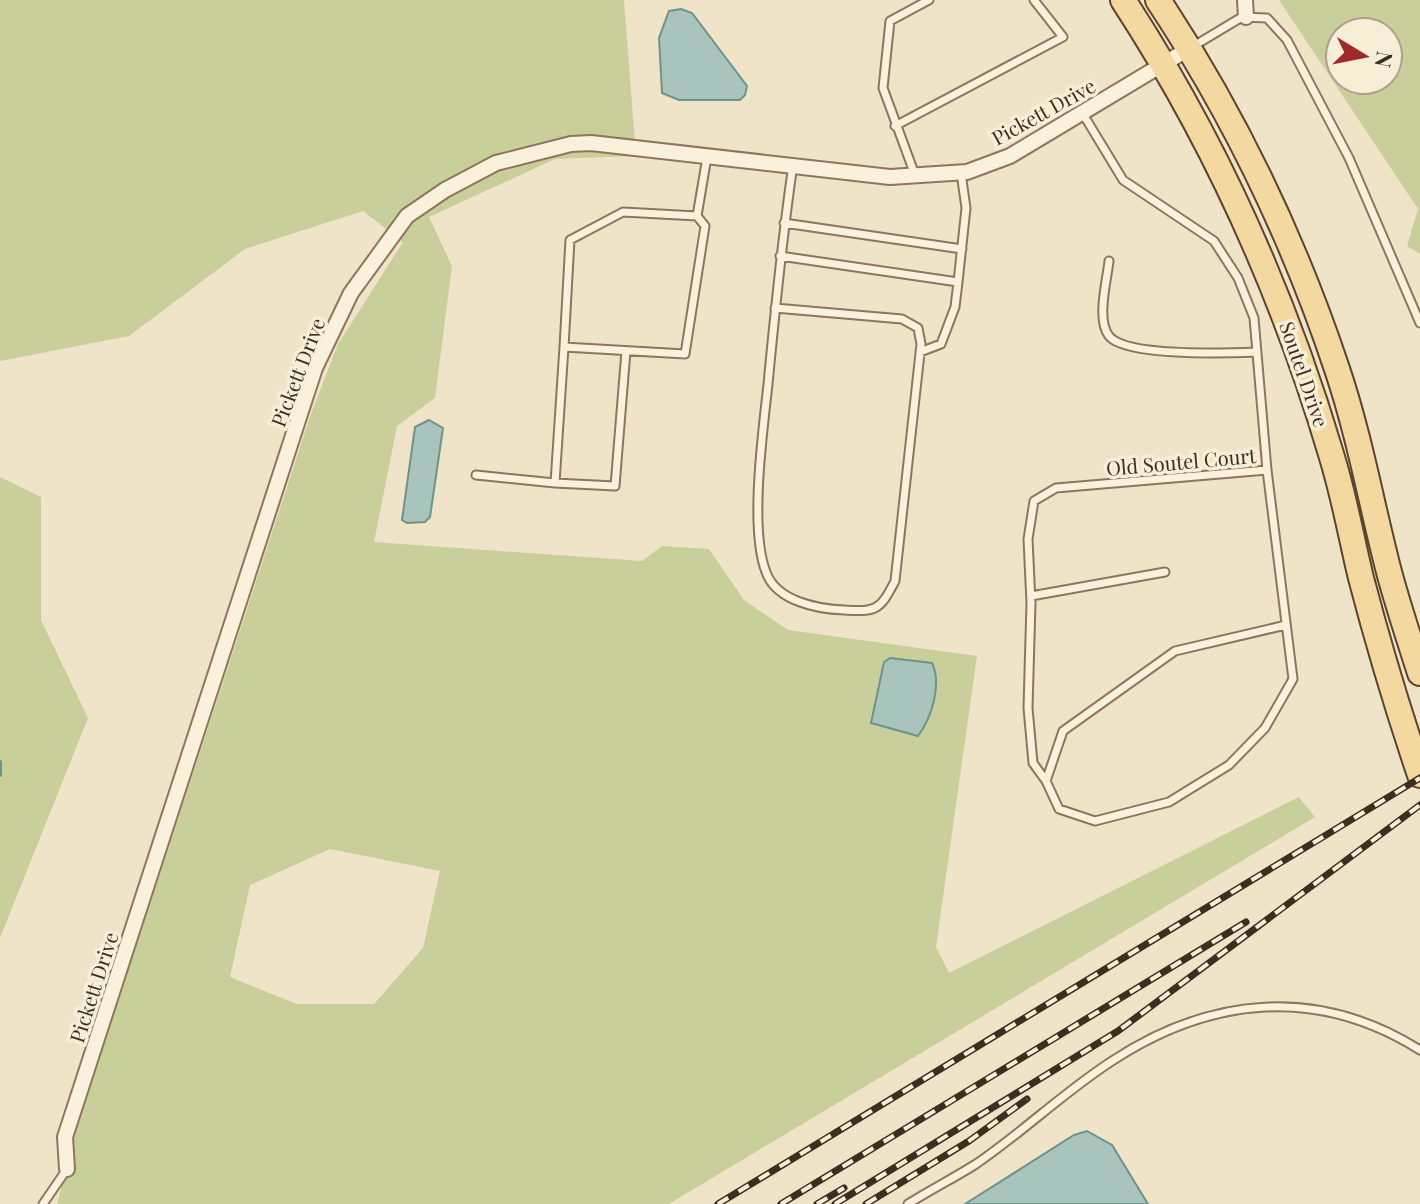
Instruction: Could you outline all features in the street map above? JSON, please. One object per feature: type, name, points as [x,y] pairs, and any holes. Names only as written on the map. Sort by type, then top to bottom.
[{"type":"main road","name":"Soutel Drive","points":[[1123,0],[1164,64],[1225,177],[1288,322],[1333,458],[1362,580],[1417,765]]},
{"type":"main road","name":"Soutel Drive","points":[[1158,0],[1190,48],[1253,166],[1318,314],[1361,450],[1389,570],[1420,673]]},
{"type":"street","points":[[1245,0],[1246,17]]},
{"type":"street","name":"Pickett Drive","points":[[67,1169],[65,1137],[315,368],[351,293],[407,216],[445,190],[496,163],[571,144],[620,144],[890,177],[961,172],[1010,156],[1190,48]]},
{"type":"lane","points":[[915,175],[883,88],[890,21],[929,0]]},
{"type":"lane","points":[[895,126],[1063,37],[1034,0]]},
{"type":"lane","points":[[1190,48],[1246,17],[1267,18],[1287,40],[1349,158],[1420,323]]},
{"type":"lane","name":"Old Soutel Court","points":[[1031,596],[1028,539],[1034,501],[1056,488],[1267,470],[1254,318],[1238,278],[1214,241],[1123,180],[1083,114]]},
{"type":"lane","points":[[697,216],[708,155]]},
{"type":"lane","points":[[775,308],[902,319],[918,328],[920,352],[895,581],[883,605],[869,612],[838,610],[795,600],[777,590],[766,572],[759,521],[760,459],[780,256],[793,165]]},
{"type":"lane","points":[[920,352],[941,344],[958,282],[966,208],[961,172]]},
{"type":"lane","points":[[555,483],[570,240],[623,212],[697,216],[705,226],[685,354],[564,347]]},
{"type":"lane","points":[[784,223],[962,249]]},
{"type":"lane","points":[[780,256],[958,282]]},
{"type":"lane","points":[[1109,261],[1103,318],[1108,335],[1122,344],[1193,354],[1257,352]]},
{"type":"lane","points":[[476,475],[615,486],[626,351]]},
{"type":"lane","points":[[1165,572],[1031,596],[1028,708],[1033,763],[1046,781],[1059,809],[1095,821],[1169,802],[1229,765],[1265,728],[1293,679],[1267,470]]},
{"type":"lane","points":[[1046,781],[1063,731],[1175,651],[1286,625]]},
{"type":"lane","points":[[908,1204],[976,1164],[1111,1062],[1154,1036],[1194,1018],[1281,1006],[1330,1011],[1368,1022],[1420,1050]]},
{"type":"lane","points":[[43,1204],[67,1169]]},
{"type":"green space","points":[[0,0],[624,0],[636,156],[555,159],[429,217],[452,266],[435,398],[397,426],[374,542],[642,561],[662,546],[709,549],[744,600],[788,630],[977,656],[936,947],[949,973],[1299,797],[1315,817],[669,1204],[57,1204],[76,1130],[311,414],[338,344],[403,242],[363,211],[245,249],[129,336],[0,361]],"holes":[[[330,849],[440,871],[423,948],[374,1004],[297,1004],[230,977],[250,885]]]},
{"type":"green space","points":[[1279,0],[1420,0],[1420,254],[1407,246],[1418,209],[1343,96],[1404,96],[1404,16],[1324,16],[1324,68]]},
{"type":"green space","points":[[0,477],[41,497],[41,620],[88,718],[0,938]]},
{"type":"water","points":[[681,9],[692,13],[747,86],[740,100],[679,100],[662,93],[659,38],[669,11]]},
{"type":"water","points":[[429,420],[443,428],[430,517],[425,522],[407,523],[402,520],[415,427]]},
{"type":"water","points":[[890,658],[932,663],[935,671],[934,700],[928,720],[918,736],[871,723],[884,662]]},
{"type":"water","points":[[1087,1131],[1112,1145],[1148,1204],[965,1204],[1074,1135]]},
{"type":"waterway","points":[[0,762],[0,775]]},
{"type":"railway","points":[[718,1204],[1420,778]]},
{"type":"railway","points":[[835,1204],[1118,1031],[1420,805]]},
{"type":"railway","points":[[781,1204],[1246,922]]},
{"type":"railway","points":[[866,1204],[969,1141],[1027,1099]]},
{"type":"railway","points":[[817,1204],[844,1188]]}]
